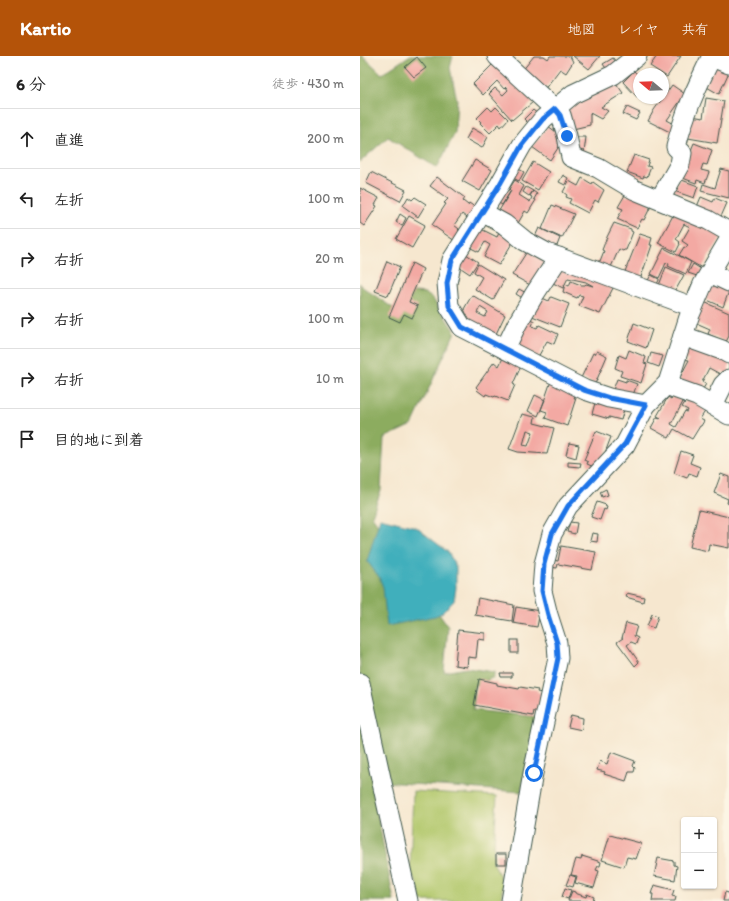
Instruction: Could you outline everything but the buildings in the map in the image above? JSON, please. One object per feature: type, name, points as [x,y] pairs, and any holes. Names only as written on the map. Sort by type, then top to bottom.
[{"type":"street","points":[[497,56],[560,115],[567,136],[571,157],[598,168],[635,190],[708,220],[729,232]]},
{"type":"street","points":[[636,56],[613,75],[573,94],[543,119],[522,145],[500,184],[452,260],[447,283],[449,306],[462,327],[584,390],[609,398],[646,405]]},
{"type":"street","points":[[660,200],[680,164],[682,153],[676,147],[681,124],[712,56],[729,64]]},
{"type":"street","points":[[482,212],[504,224],[525,241],[546,253],[694,307]]},
{"type":"street","points":[[511,901],[534,773],[558,658],[557,643],[542,591],[544,564],[552,534],[568,506],[625,444],[646,405],[668,383],[694,307],[704,284],[729,240]]},
{"type":"street","points":[[505,349],[534,294],[559,257]]},
{"type":"street","points":[[710,273],[729,282]]},
{"type":"street","points":[[683,336],[729,354]]},
{"type":"street","points":[[666,385],[697,396],[721,410],[723,385],[729,379]]},
{"type":"street","points":[[360,683],[408,901]]},
{"type":"green space","points":[[360,56],[363,56],[382,74],[409,56],[453,56],[450,68],[457,100],[455,133],[437,168],[388,137],[360,162]]},
{"type":"green space","points":[[360,283],[361,286],[393,308],[414,292],[425,293],[433,299],[455,332],[412,425],[384,438],[381,490],[372,516],[448,627],[444,672],[467,668],[494,672],[494,677],[475,686],[473,710],[538,717],[521,792],[371,781],[394,901],[360,901]]},
{"type":"green space","points":[[413,791],[497,796],[493,862],[503,883],[501,901],[421,901],[416,881],[410,872]]},
{"type":"water","points":[[380,518],[416,527],[448,552],[456,567],[456,588],[454,601],[442,613],[435,616],[387,626],[383,587],[379,577],[367,561]]},
{"type":"route","points":[[534,773],[558,658],[557,643],[542,591],[544,564],[552,534],[568,506],[625,444],[646,405],[609,398],[584,390],[462,327],[449,306],[447,283],[452,260],[500,184],[522,145],[543,119],[555,109],[560,115],[567,136]]}]
